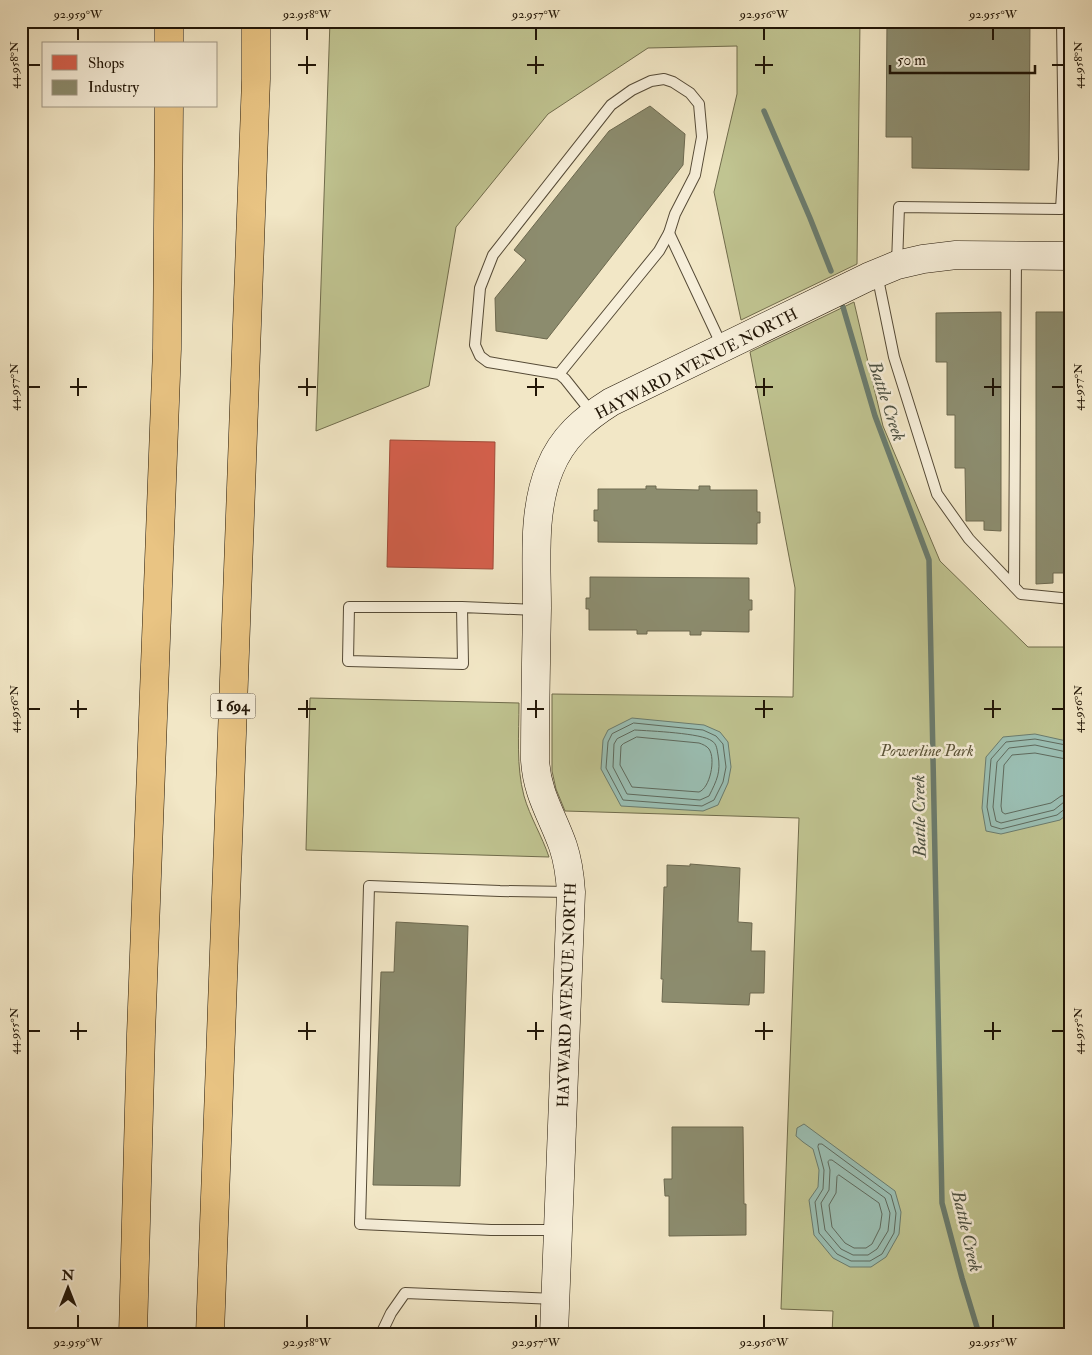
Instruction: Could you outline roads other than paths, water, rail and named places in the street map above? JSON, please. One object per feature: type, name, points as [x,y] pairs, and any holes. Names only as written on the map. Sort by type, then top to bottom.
[{"type":"highway","points":[[169,21],[169,42]]},
{"type":"highway","name":"I 694","points":[[210,1334],[256,79],[256,21]]},
{"type":"highway","points":[[256,79],[262,21]]},
{"type":"highway","points":[[134,1334],[141,1034],[167,349],[168,108]]},
{"type":"street","name":"HAYWARD AVENUE NORTH","points":[[554,1334],[571,892],[566,856],[542,796],[536,768],[538,519],[545,481],[550,466],[562,445],[578,426],[592,414],[615,400],[887,269],[923,260],[956,255],[1071,256]]},
{"type":"lane","points":[[1062,21],[1067,159],[1061,209],[900,207],[887,269],[894,357],[937,494],[969,539],[1021,594],[1071,599]]},
{"type":"lane","points":[[559,374],[658,251],[669,233],[675,214],[695,175],[702,138],[699,104],[690,93],[673,82],[664,79],[651,81],[632,90],[611,105],[493,255],[480,288],[475,345],[480,356],[488,362],[559,374],[592,414]]},
{"type":"lane","points":[[669,233],[722,347]]},
{"type":"lane","points":[[1014,586],[1016,256]]},
{"type":"lane","points":[[462,607],[463,664],[348,661],[350,606],[462,607],[537,610]]},
{"type":"lane","points":[[558,1230],[491,1230],[360,1224],[369,886],[500,892],[571,892]]},
{"type":"lane","points":[[381,1334],[391,1313],[405,1293],[556,1299]]},
{"type":"water","points":[[632,718],[704,725],[720,732],[728,742],[731,767],[728,783],[718,805],[703,811],[621,806],[601,769],[603,740],[608,730]]},
{"type":"water","points":[[1035,734],[1071,742],[1071,811],[1060,820],[1001,834],[986,831],[982,808],[986,757],[1003,737]]},
{"type":"water","points":[[804,1124],[895,1191],[901,1212],[899,1234],[886,1257],[871,1267],[850,1267],[833,1258],[814,1235],[809,1200],[818,1187],[819,1170],[813,1149],[796,1136],[797,1128]]},
{"type":"waterway","name":"Battle Creek","points":[[764,111],[831,271]]},
{"type":"waterway","name":"Battle Creek","points":[[843,307],[875,416],[929,560],[942,1203],[979,1334]]},
{"type":"park label","name":"Powerline Park","points":[[927,750]]}]
